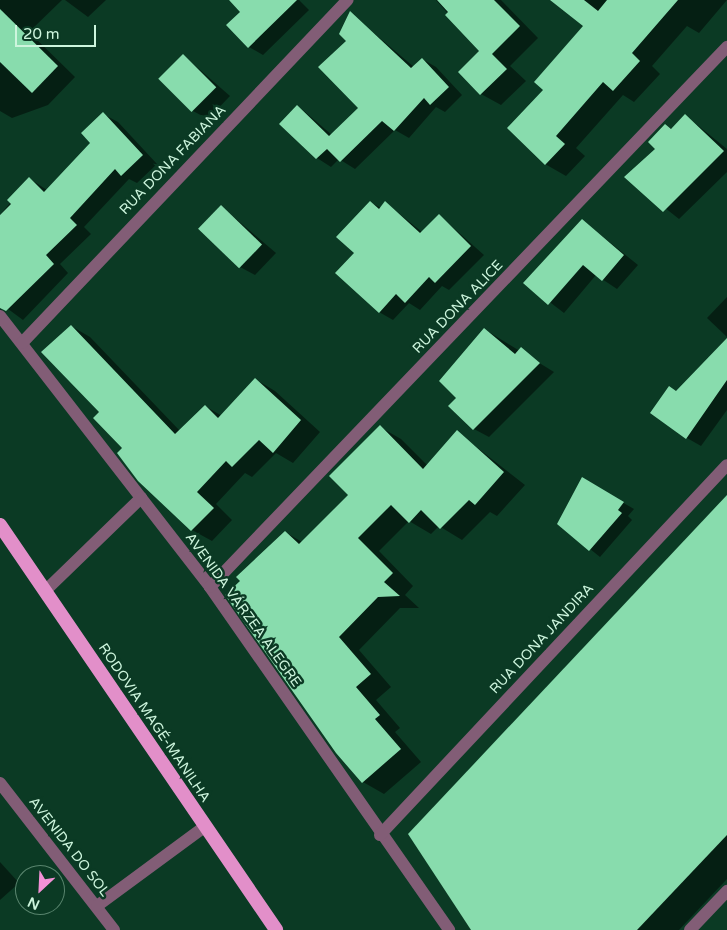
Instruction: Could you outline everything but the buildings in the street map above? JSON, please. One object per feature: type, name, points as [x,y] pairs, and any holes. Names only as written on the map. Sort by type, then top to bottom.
[{"type":"highway","name":"RODOVIA MAGÉ-MANILHA","points":[[2,529],[276,930]]},
{"type":"street","name":"RUA DONA FABIANA","points":[[22,343],[347,0]]},
{"type":"street","name":"RUA DONA ALICE","points":[[210,587],[727,47]]},
{"type":"street","name":"AVENIDA VÁRZEA ALEGRE","points":[[0,316],[210,587],[380,835],[448,930]]},
{"type":"street","name":"RUA DONA JANDIRA","points":[[380,835],[727,465]]},
{"type":"street","points":[[45,591],[141,498]]},
{"type":"street","name":"AVENIDA DO SOL","points":[[0,783],[114,930]]},
{"type":"street","points":[[97,906],[204,827]]},
{"type":"street","points":[[690,930],[727,891]]}]
